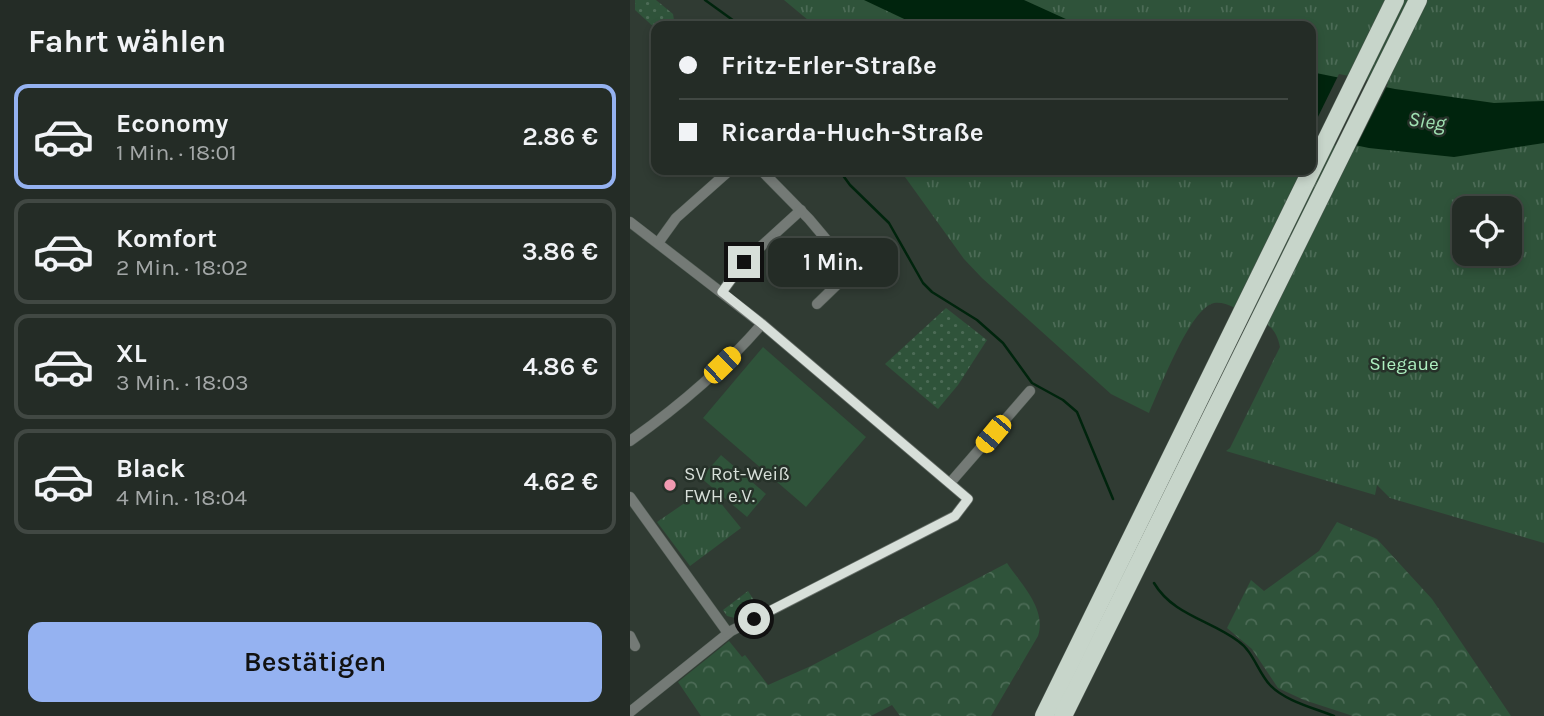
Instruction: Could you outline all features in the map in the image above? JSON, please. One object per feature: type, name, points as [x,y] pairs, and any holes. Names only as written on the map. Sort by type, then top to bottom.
[{"type":"highway","points":[[1316,161],[1395,0]]},
{"type":"highway","points":[[1063,716],[1418,0]]},
{"type":"highway","points":[[1044,716],[1204,394],[1309,175]]},
{"type":"street","points":[[657,243],[676,218],[724,175]]},
{"type":"street","points":[[766,175],[834,247],[848,267],[846,276],[817,304]]},
{"type":"street","points":[[722,292],[744,262],[801,210]]},
{"type":"street","points":[[630,222],[762,324],[968,499],[955,516],[728,633],[630,712]]},
{"type":"street","points":[[630,441],[673,409],[762,324]]},
{"type":"street","points":[[950,483],[1030,391]]},
{"type":"street","points":[[630,497],[634,512],[728,633]]},
{"type":"street","points":[[630,636],[635,646]]},
{"type":"green space","points":[[635,0],[656,0],[673,14],[674,20],[651,21],[651,24],[635,10]]},
{"type":"green space","name":"Siegaue","points":[[784,0],[1544,0],[1544,543],[1390,498],[1377,485],[1375,495],[1226,451],[1230,448],[1280,347],[1270,326],[1227,305],[1214,303],[1195,319],[1177,351],[1149,413],[1111,394],[964,259],[904,175],[1316,175],[1316,21],[808,21]]},
{"type":"green space","points":[[946,308],[987,340],[958,385],[938,409],[885,364]]},
{"type":"green space","points":[[763,347],[866,437],[806,507],[703,418]]},
{"type":"green space","points":[[721,455],[766,494],[747,517],[701,478]]},
{"type":"green space","points":[[710,490],[741,528],[690,566],[657,522],[692,498],[695,501]]},
{"type":"green space","points":[[1337,522],[1377,539],[1432,599],[1511,716],[1353,716],[1304,700],[1278,688],[1252,649],[1227,628],[1251,580],[1264,591],[1319,551]]},
{"type":"green space","points":[[1007,563],[1031,597],[1040,626],[1038,636],[991,716],[900,716],[892,705],[871,716],[701,716],[678,682],[729,641],[742,657],[745,655],[768,685],[811,666]]},
{"type":"green space","points":[[748,591],[759,608],[739,619],[727,616],[723,610]]},
{"type":"water","points":[[864,0],[1024,0],[1073,21],[908,21]]},
{"type":"water","name":"Sieg","points":[[1316,73],[1395,89],[1494,103],[1544,101],[1544,143],[1454,157],[1369,148],[1316,137]]},
{"type":"pier","points":[[1339,74],[1388,84],[1355,149],[1316,141],[1316,121]]},
{"type":"waterway","points":[[705,0],[734,21]]},
{"type":"waterway","points":[[843,175],[889,223],[923,283],[932,292],[977,320],[1003,343],[1032,383],[1063,400],[1077,412],[1113,499]]},
{"type":"waterway","points":[[1154,583],[1171,603],[1243,645],[1276,691],[1300,704],[1334,716]]},
{"type":"place","name":"SV Rot-Weiß FWH e.V.","points":[[670,485]]},
{"type":"route","points":[[744,262],[722,292],[968,499],[955,516],[754,619]]}]
